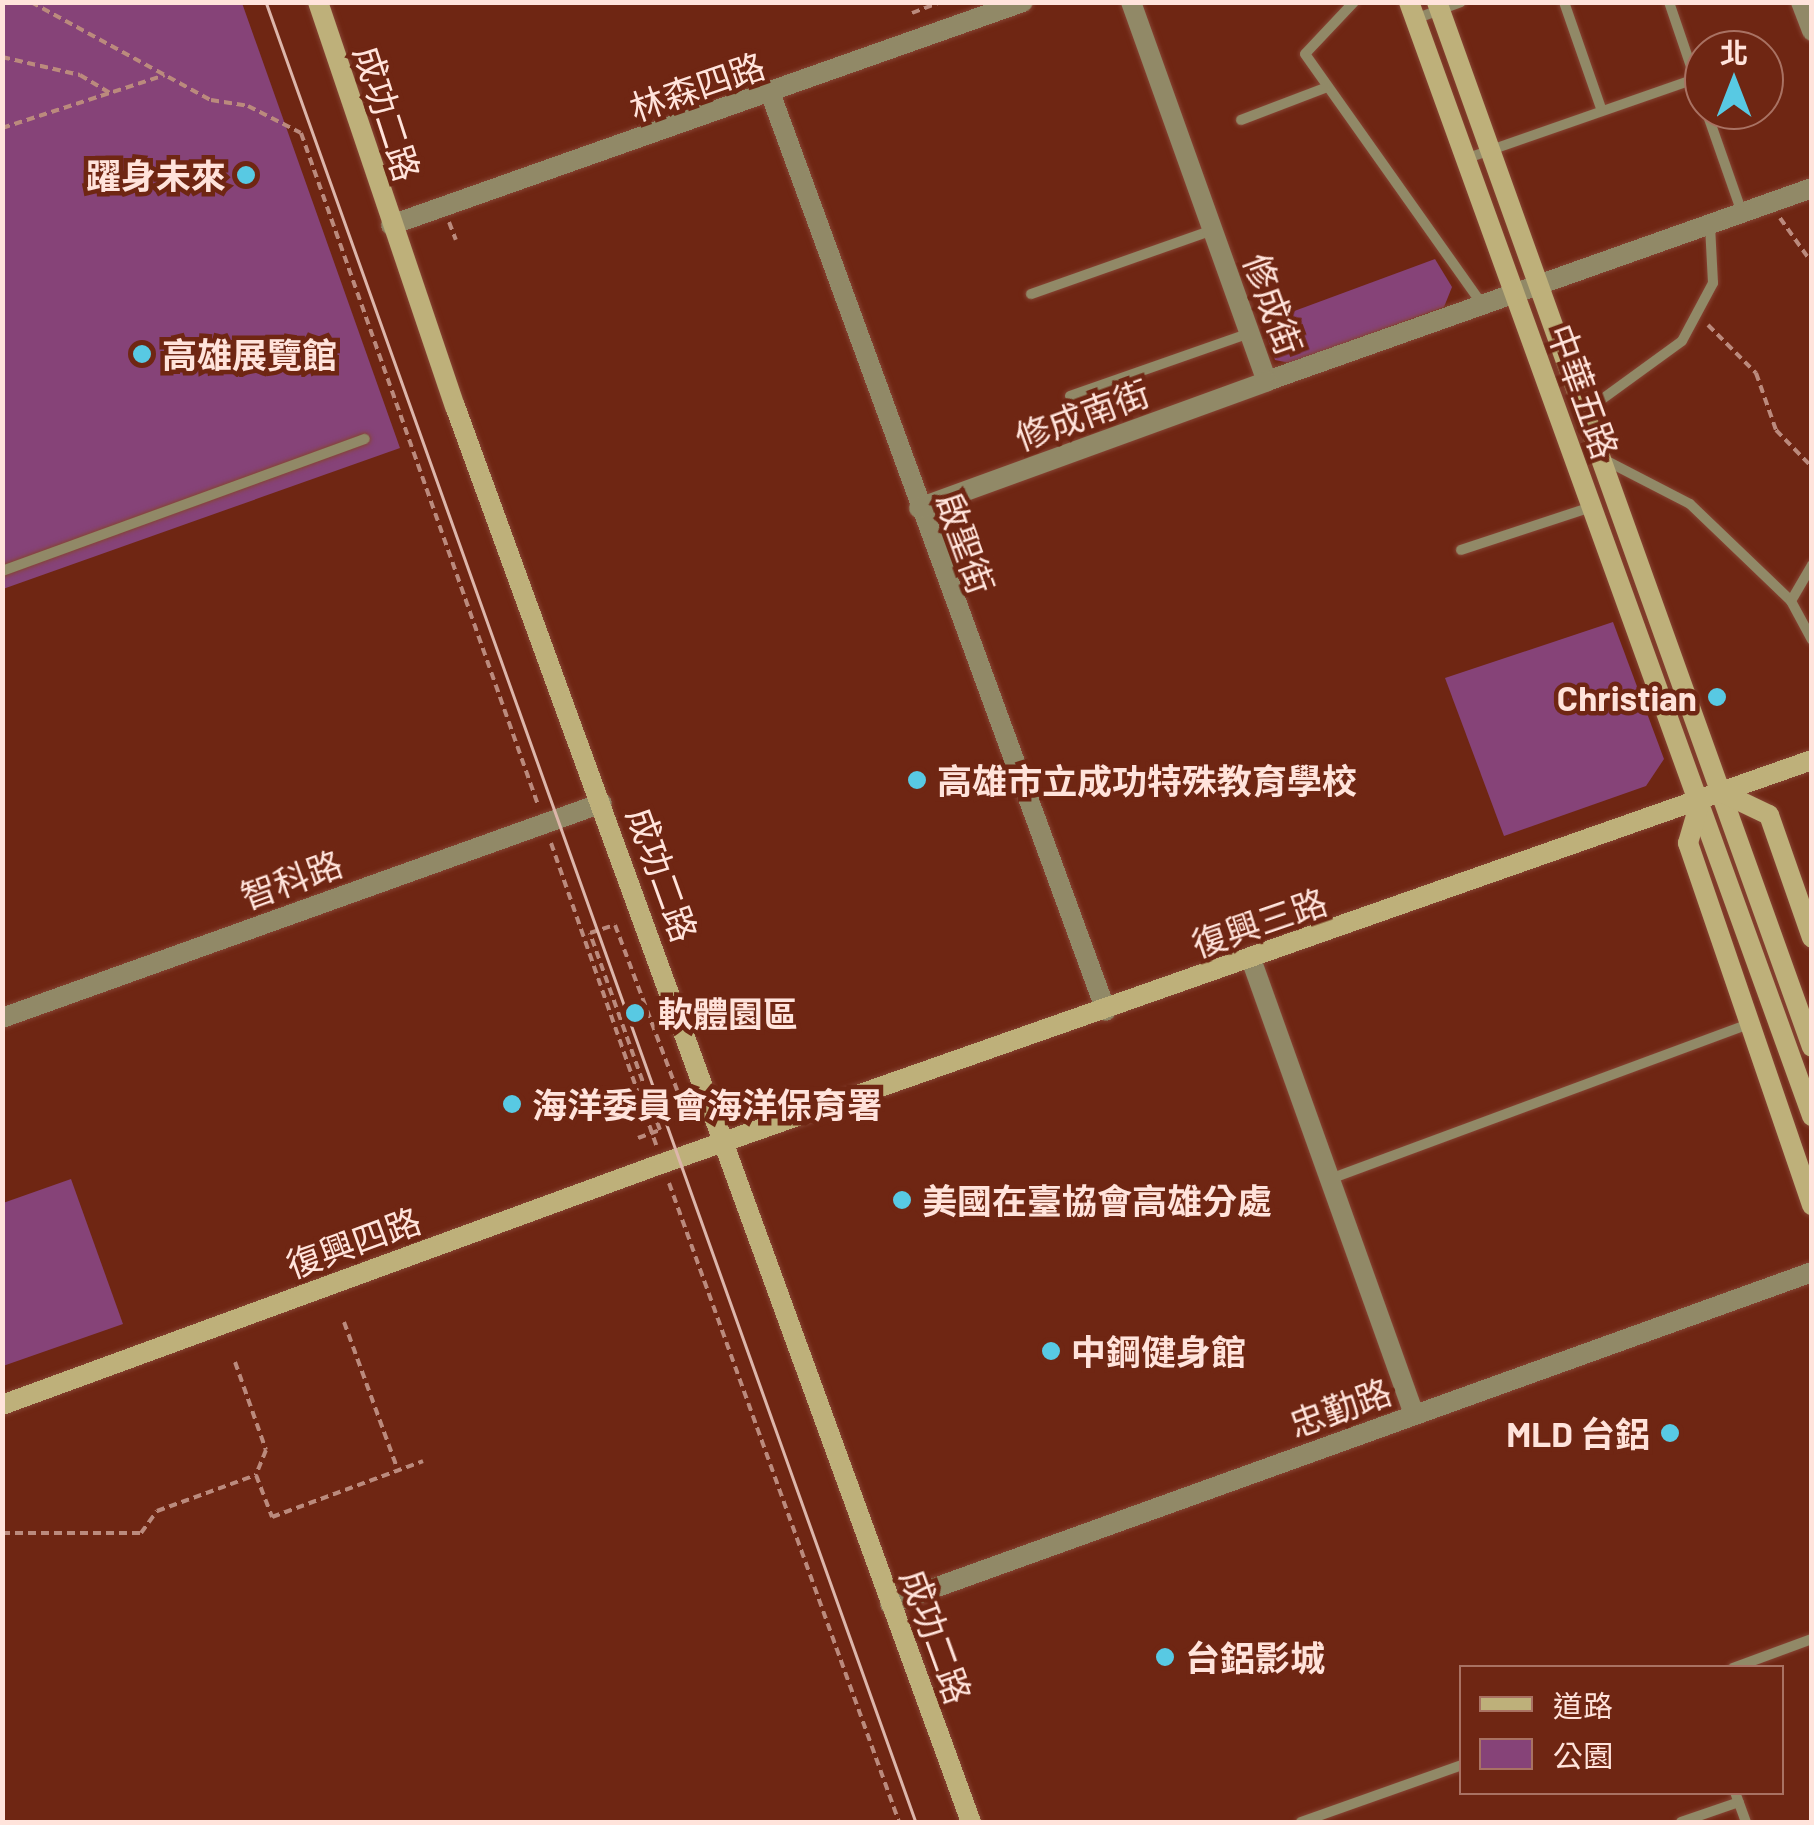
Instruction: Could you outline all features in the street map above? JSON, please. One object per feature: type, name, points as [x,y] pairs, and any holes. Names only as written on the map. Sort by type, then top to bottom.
[{"type":"street","name":"成功二路","points":[[318,2],[391,224],[971,1822]]},
{"type":"street","name":"林森四路","points":[[391,224],[772,95],[1023,2]]},
{"type":"street","name":"修成街","points":[[1131,2],[1268,381],[1536,281],[1812,188]]},
{"type":"street","points":[[1801,2],[1812,31]]},
{"type":"street","name":"中華五路","points":[[1438,6],[1812,1047]]},
{"type":"street","name":"中華五路","points":[[1412,10],[1812,1116]]},
{"type":"street","name":"啟聖街","points":[[772,95],[919,508],[1106,1011]]},
{"type":"street","name":"修成南街","points":[[919,508],[1268,381]]},
{"type":"street","name":"復興三路","points":[[727,1142],[1812,760]]},
{"type":"street","points":[[1723,794],[1769,816],[1812,938]]},
{"type":"street","points":[[1700,802],[1688,843],[1811,1203]]},
{"type":"street","name":"智科路","points":[[2,1018],[602,803]]},
{"type":"street","points":[[1252,960],[1414,1415]]},
{"type":"street","name":"復興四路","points":[[2,1406],[727,1142]]},
{"type":"street","name":"忠勤路","points":[[890,1604],[1812,1272]]},
{"type":"lane","points":[[1354,2],[1305,54],[1325,88],[1480,301]]},
{"type":"lane","points":[[1412,10],[1461,2]]},
{"type":"lane","points":[[1564,2],[1602,111]]},
{"type":"lane","points":[[1669,2],[1684,46]]},
{"type":"lane","points":[[1465,159],[1684,83]]},
{"type":"lane","points":[[1241,120],[1325,88]]},
{"type":"lane","points":[[1713,130],[1742,213]]},
{"type":"lane","points":[[1583,413],[1682,341],[1714,283],[1710,224]]},
{"type":"lane","points":[[1031,294],[1213,230]]},
{"type":"lane","points":[[1070,396],[1250,333]]},
{"type":"lane","points":[[2,571],[365,439]]},
{"type":"lane","points":[[1600,457],[1690,504],[1791,601],[1812,640]]},
{"type":"lane","points":[[1460,550],[1592,506]]},
{"type":"lane","points":[[1791,601],[1812,565]]},
{"type":"lane","points":[[1330,1179],[1749,1024]]},
{"type":"lane","points":[[1741,1665],[1812,1640]]},
{"type":"lane","points":[[1301,1822],[1459,1766]]},
{"type":"lane","points":[[1681,1822],[1737,1798],[1746,1822]]},
{"type":"path","points":[[31,2],[165,76],[302,133],[534,793]]},
{"type":"path","points":[[912,13],[941,2]]},
{"type":"path","points":[[2,57],[80,75],[110,93]]},
{"type":"path","points":[[2,128],[165,76]]},
{"type":"path","points":[[1770,203],[1812,263]]},
{"type":"path","points":[[1697,314],[1756,373],[1776,430],[1812,467]]},
{"type":"path","points":[[557,861],[652,1134]]},
{"type":"path","points":[[638,1138],[660,1130],[590,933],[616,925],[688,1119]]},
{"type":"path","points":[[652,1106],[679,1096]]},
{"type":"path","points":[[675,1204],[899,1822]]},
{"type":"path","points":[[344,1322],[398,1470]]},
{"type":"path","points":[[236,1362],[266,1450],[256,1475],[272,1517],[423,1461]]},
{"type":"path","points":[[2,1533],[141,1533],[157,1511],[256,1475]]},
{"type":"green space","points":[[2,3],[242,3],[400,448],[3,589]]},
{"type":"green space","points":[[1435,259],[1452,287],[1444,307],[1290,363],[1275,360],[1262,323]]},
{"type":"green space","points":[[1613,622],[1664,759],[1646,786],[1504,836],[1445,678]]},
{"type":"green space","points":[[71,1179],[123,1324],[3,1366],[3,1203]]},
{"type":"tram line","points":[[266,2],[916,1822]]},
{"type":"place","name":"躍身未來","points":[[246,175]]},
{"type":"place","name":"高雄展覽館","points":[[142,354]]},
{"type":"place","name":"Christian","points":[[1717,697]]},
{"type":"place","name":"高雄市立成功特殊教育學校","points":[[917,780]]},
{"type":"place","name":"軟體園區","points":[[635,1013]]},
{"type":"place","name":"海洋委員會海洋保育署","points":[[512,1104]]},
{"type":"place","name":"美國在臺協會高雄分處","points":[[902,1200]]},
{"type":"place","name":"中鋼健身館","points":[[1051,1351]]},
{"type":"place","name":"MLD 台鋁","points":[[1670,1433]]},
{"type":"place","name":"台鋁影城","points":[[1165,1657]]}]
